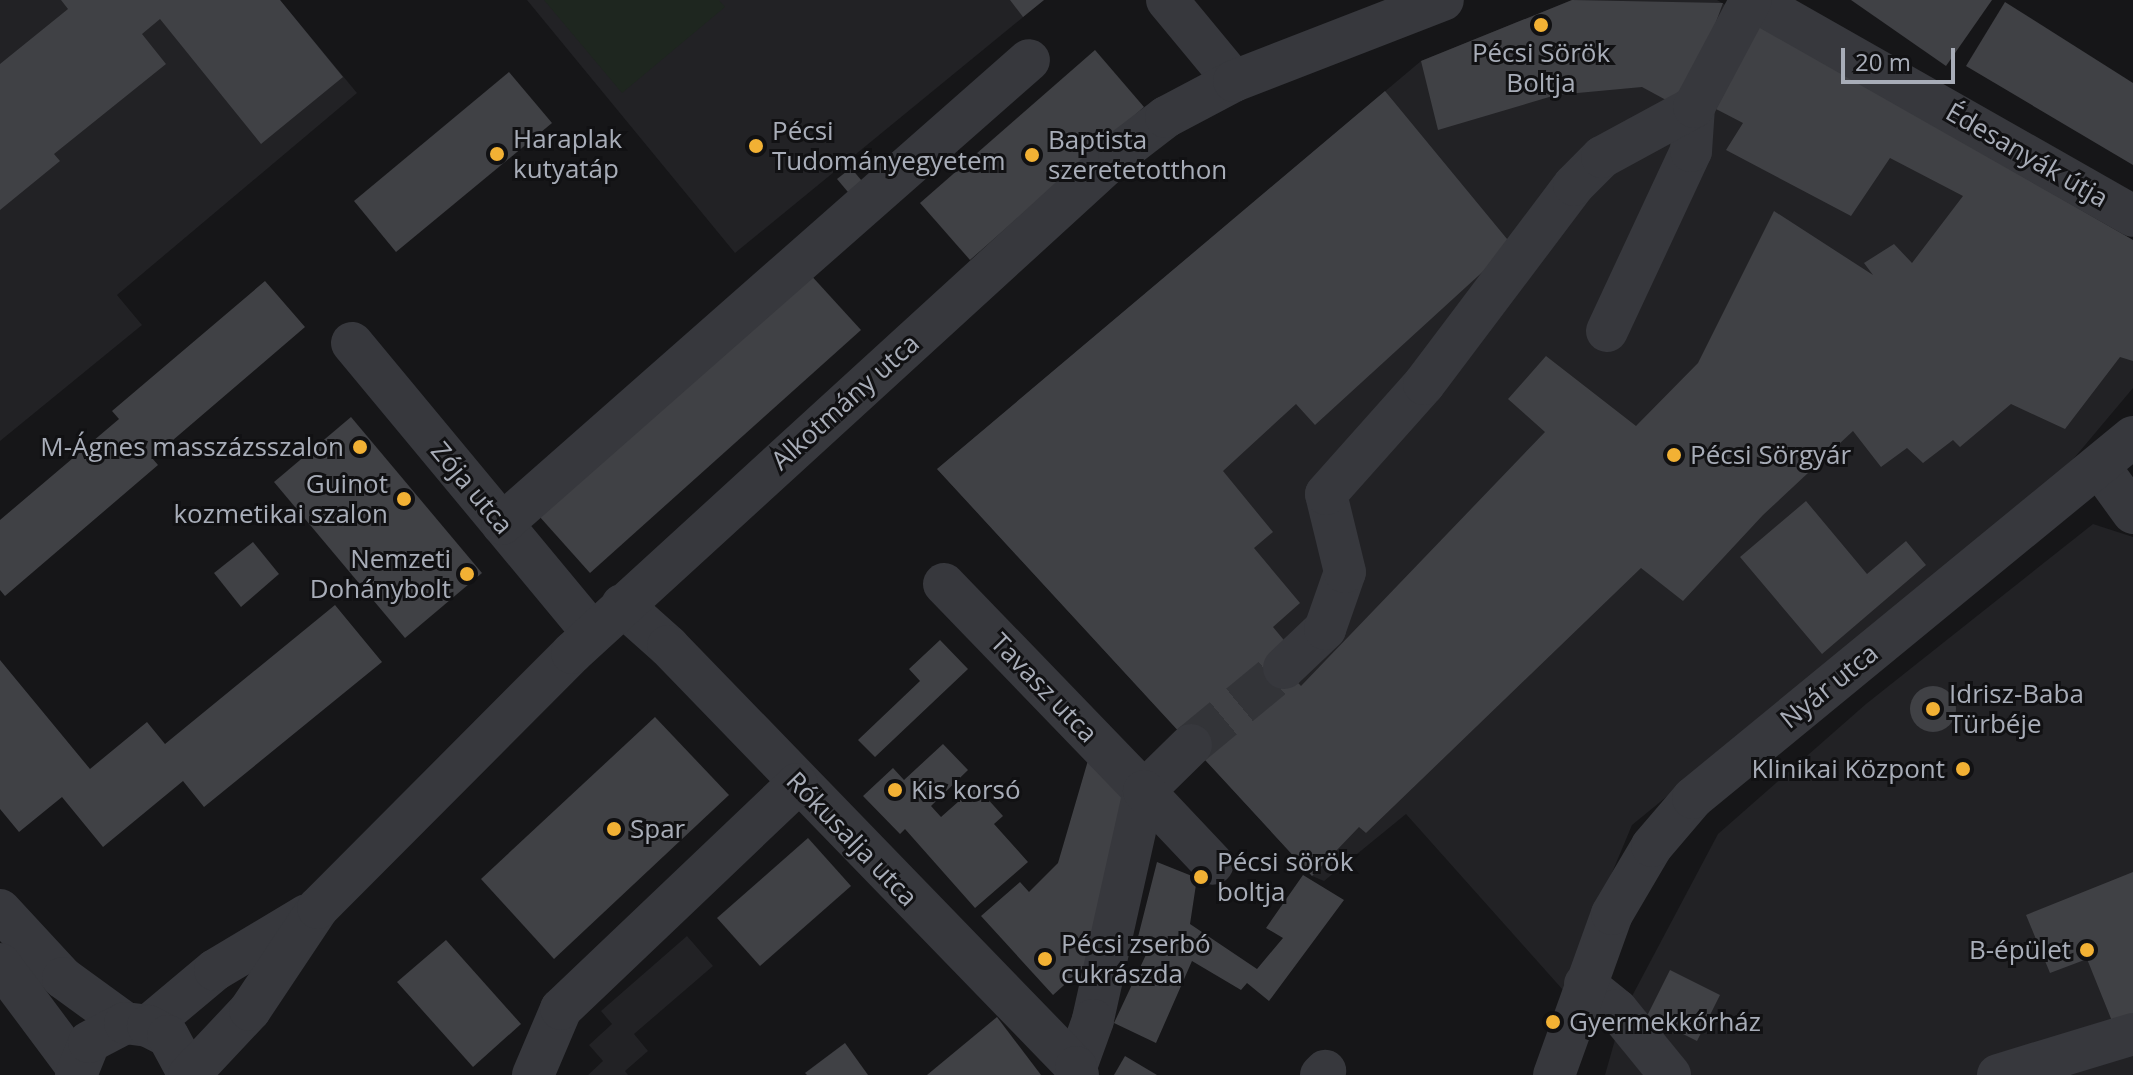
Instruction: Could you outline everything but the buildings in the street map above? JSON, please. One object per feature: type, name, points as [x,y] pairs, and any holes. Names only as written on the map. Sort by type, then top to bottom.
[{"type":"street","points":[[1167,0],[1234,81]]},
{"type":"street","name":"Alkotmány utca","points":[[189,1075],[250,1010],[318,908],[593,633],[1119,153],[1166,117],[1234,81],[1443,0]]},
{"type":"street","points":[[1607,331],[1691,151],[1694,107],[1752,0]]},
{"type":"street","name":"Édesanyák útja","points":[[1752,0],[2133,216]]},
{"type":"street","points":[[502,524],[1029,60]]},
{"type":"street","points":[[1284,668],[1325,629],[1345,572],[1326,494],[1424,384],[1574,185],[1602,157],[1694,107]]},
{"type":"street","name":"Zója utca","points":[[352,343],[593,633]]},
{"type":"street","name":"Nyár utca","points":[[1554,1075],[1612,914],[1652,846],[1693,798],[2133,437]]},
{"type":"street","points":[[2099,466],[2133,513]]},
{"type":"street","name":"Tavasz utca","points":[[944,584],[1213,864]]},
{"type":"street","name":"Rókusalja utca","points":[[622,605],[668,646],[797,784],[1077,1071]]},
{"type":"street","points":[[1077,1071],[1093,1020],[1144,791],[1191,745]]},
{"type":"street","points":[[533,1075],[561,1009],[797,784]]},
{"type":"street","name":"Alkotmány utca","points":[[76,1071],[100,1033],[137,1025],[215,970],[318,908]]},
{"type":"street","points":[[0,910],[63,978],[137,1025],[176,1045],[189,1075]]},
{"type":"street","points":[[0,964],[76,1071]]},
{"type":"street","points":[[1585,984],[1617,1010],[1670,1075]]},
{"type":"street","points":[[1998,1075],[2133,1034]]},
{"type":"shaded area","points":[[0,0],[280,0],[357,93],[117,295],[142,325],[0,441]]},
{"type":"shaded area","name":"Pécsi Tudományegyetem","points":[[527,0],[1044,0],[735,253]]},
{"type":"shaded area","points":[[544,0],[719,0],[725,7],[622,93]]},
{"type":"shaded area","name":"Pécsi Sörgyár","points":[[1572,0],[1717,0],[2133,240],[2133,388],[2059,476],[1632,825],[1563,990],[1406,814],[1324,881],[1312,876],[937,469],[1421,61]]},
{"type":"shaded area","name":"Klinikai Központ","points":[[2093,524],[2133,537],[2133,1075],[1605,1075],[1622,1015],[1718,834],[1866,704]]},
{"type":"shaded area","points":[[687,936],[713,966],[634,1034],[648,1051],[625,1071],[628,1075],[588,1075],[603,1061],[589,1045],[612,1024],[601,1011]]},
{"type":"tunnel","points":[[1191,745],[1284,668]]},
{"type":"place","name":"Pécsi Sörök Boltja","points":[[1541,25]]},
{"type":"place","name":"Pécsi Tudományegyetem","points":[[756,146]]},
{"type":"place","name":"Haraplak kutyatáp","points":[[497,154]]},
{"type":"place","name":"Baptista szeretetotthon","points":[[1032,155]]},
{"type":"place","name":"M-Ágnes masszázsszalon","points":[[360,447]]},
{"type":"place","name":"Pécsi Sörgyár","points":[[1674,455]]},
{"type":"place","name":"Guinot kozmetikai szalon","points":[[404,499]]},
{"type":"place","name":"Nemzeti Dohánybolt","points":[[467,574]]},
{"type":"place","name":"Idrisz-Baba Türbéje","points":[[1933,709]]},
{"type":"place","name":"Klinikai Központ","points":[[1963,769]]},
{"type":"place","name":"Kis korsó","points":[[895,790]]},
{"type":"place","name":"Spar","points":[[614,829]]},
{"type":"place","name":"Pécsi sörök boltja","points":[[1201,877]]},
{"type":"place","name":"B-épület","points":[[2087,950]]},
{"type":"place","name":"Pécsi zserbó cukrászda","points":[[1045,959]]},
{"type":"place","name":"Gyermekkórház","points":[[1553,1022]]}]
